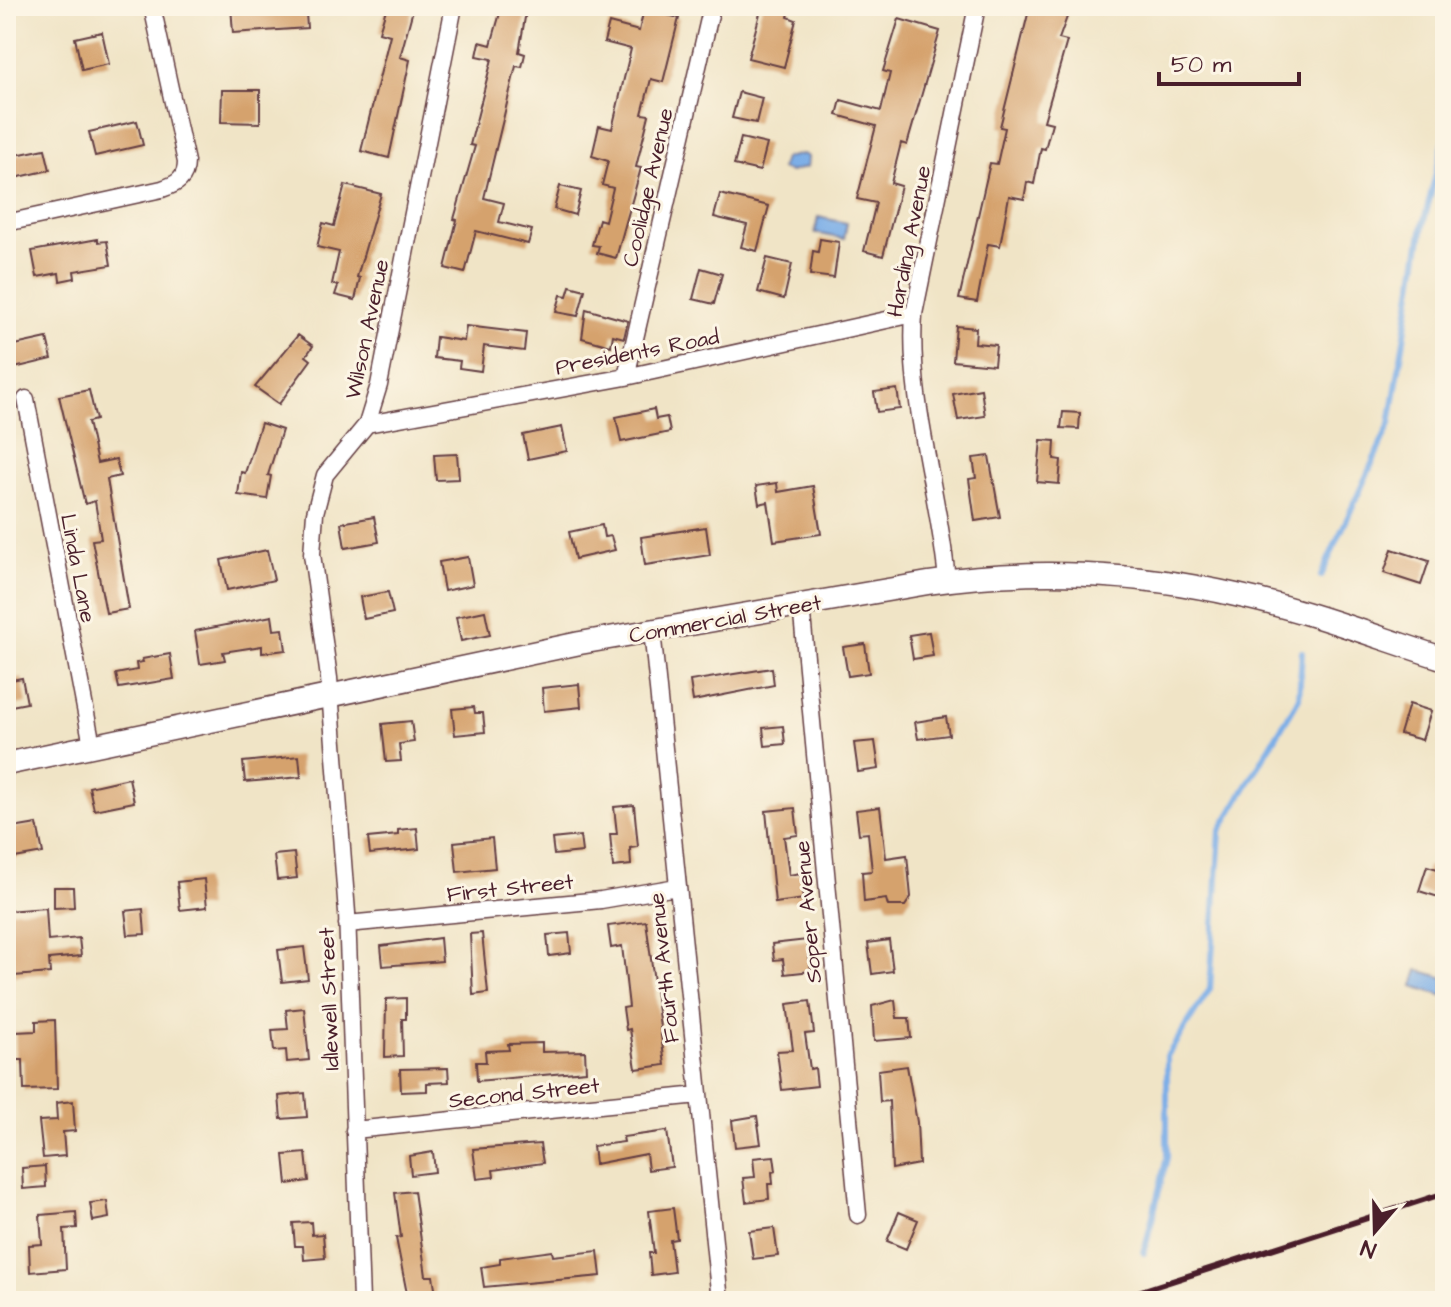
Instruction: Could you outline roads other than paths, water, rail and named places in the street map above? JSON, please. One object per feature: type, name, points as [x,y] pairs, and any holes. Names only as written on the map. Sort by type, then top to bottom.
[{"type":"main road","name":"Commercial Street","points":[[6,764],[652,630],[947,580],[1061,575],[1198,587],[1271,603],[1445,659]]},
{"type":"street","points":[[6,223],[162,189],[182,179],[186,162],[152,6]]},
{"type":"street","name":"Wilson Avenue","points":[[331,696],[312,554],[315,513],[325,475],[367,424],[379,385],[454,6]]},
{"type":"street","name":"Coolidge Avenue","points":[[626,377],[712,6]]},
{"type":"street","name":"Harding Avenue","points":[[947,580],[913,381],[914,314],[977,6]]},
{"type":"street","name":"Presidents Road","points":[[367,424],[626,377],[914,314]]},
{"type":"street","name":"Linda Lane","points":[[26,399],[92,745]]},
{"type":"street","name":"Soper Avenue","points":[[801,604],[858,1215]]},
{"type":"street","name":"Fourth Avenue","points":[[652,630],[720,1301]]},
{"type":"street","name":"Idlewell Street","points":[[331,696],[347,924],[361,1301]]},
{"type":"street","name":"First Street","points":[[347,924],[601,900],[677,887]]},
{"type":"street","name":"Second Street","points":[[354,1130],[699,1095]]},
{"type":"street","points":[[6,1290],[7,1301]]},
{"type":"water","points":[[803,154],[808,157],[807,167],[790,172],[781,169],[784,158]]},
{"type":"water","points":[[818,217],[847,223],[844,239],[815,233]]},
{"type":"water","points":[[1418,970],[1445,978],[1444,996],[1413,986]]},
{"type":"waterway","points":[[1321,576],[1390,424],[1423,225],[1445,138]]},
{"type":"waterway","points":[[1144,1253],[1167,1157],[1167,1056],[1210,989],[1220,831],[1299,698],[1302,652]]},
{"type":"railway","points":[[1110,1301],[1445,1193]]}]
